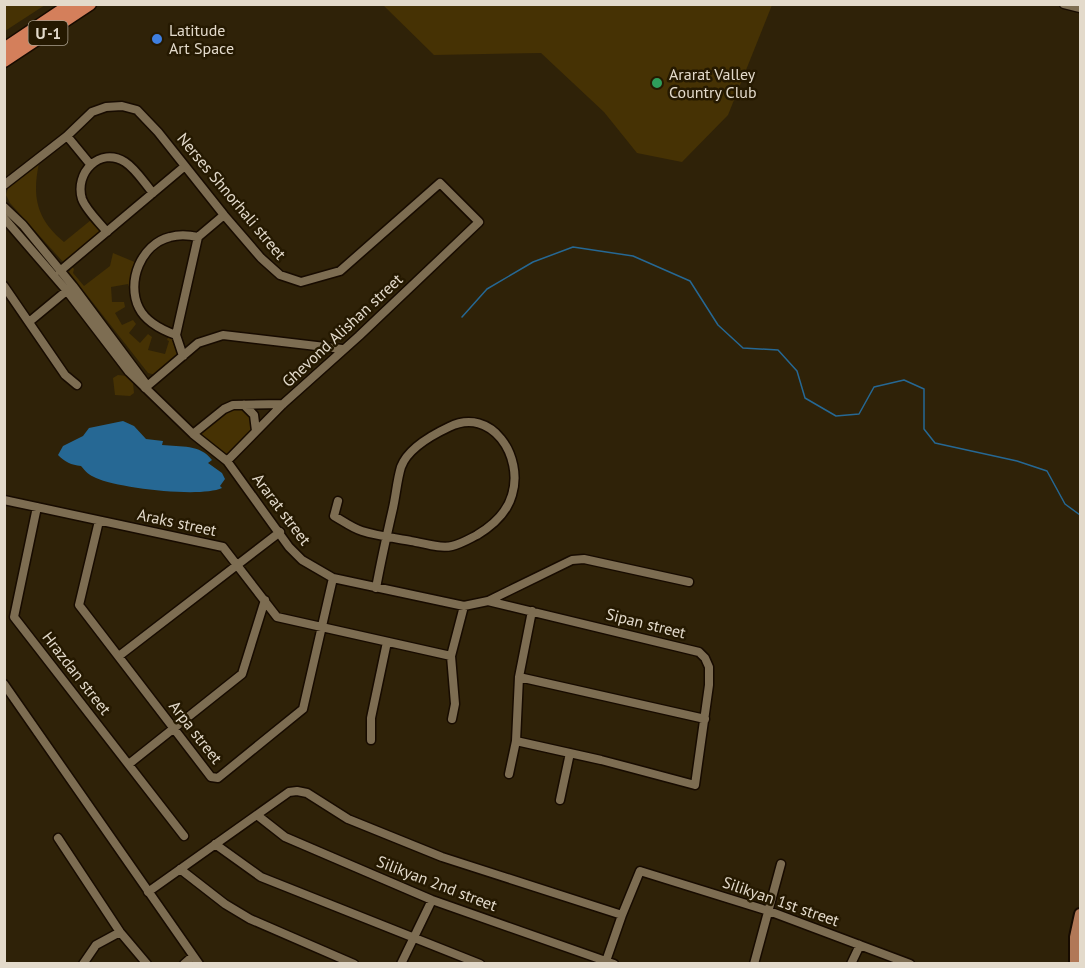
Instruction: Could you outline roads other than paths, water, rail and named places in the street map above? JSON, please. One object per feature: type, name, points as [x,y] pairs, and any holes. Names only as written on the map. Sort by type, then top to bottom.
[{"type":"highway","name":"Մ-1","points":[[4,61],[71,4]]},
{"type":"highway","name":"Մ-1","points":[[4,48],[35,35],[90,4]]},
{"type":"main road","points":[[1074,963],[1075,937],[1080,914]]},
{"type":"street","points":[[1064,4],[1080,8]]},
{"type":"street","name":"Nerses Shnorhali street","points":[[4,185],[67,136],[92,112],[106,107],[122,106],[137,110],[158,132],[261,258],[280,275],[301,282],[340,271],[440,183],[447,187],[479,222]]},
{"type":"street","points":[[67,136],[90,165]]},
{"type":"street","points":[[107,232],[83,202],[80,182],[90,165],[108,158],[127,163],[153,194]]},
{"type":"street","points":[[60,271],[185,166]]},
{"type":"street","name":"Ararat street","points":[[4,207],[23,225],[60,271],[70,289],[129,372],[193,434],[226,461],[289,547],[302,560],[333,578],[464,606],[488,600],[572,560],[584,559],[689,582]]},
{"type":"street","points":[[183,356],[176,335],[198,237],[224,215]]},
{"type":"street","name":"Ararat street","points":[[4,218],[70,289]]},
{"type":"street","name":"Ghevond Alishan street","points":[[226,461],[283,404],[359,336],[479,222]]},
{"type":"street","points":[[176,335],[149,322],[139,309],[135,292],[135,276],[141,259],[152,247],[168,237],[184,235],[198,237]]},
{"type":"street","points":[[4,286],[65,375],[77,385]]},
{"type":"street","points":[[29,322],[70,289]]},
{"type":"street","points":[[148,389],[198,343],[223,335],[342,349]]},
{"type":"street","points":[[193,434],[224,409],[239,404],[283,404]]},
{"type":"street","points":[[244,405],[254,415],[256,431]]},
{"type":"street","points":[[338,501],[334,516],[360,531],[387,536],[441,547],[452,546],[472,538],[489,527],[506,508],[514,489],[512,461],[504,442],[483,423],[469,422],[451,425],[421,444],[407,458],[401,467],[387,536],[376,588]]},
{"type":"street","name":"Araks street","points":[[4,500],[223,547],[277,617],[451,656]]},
{"type":"street","name":"Hrazdan street","points":[[37,507],[14,617],[184,836]]},
{"type":"street","name":"Arpa street","points":[[99,521],[79,606],[212,777],[218,778],[303,709],[333,578]]},
{"type":"street","points":[[119,656],[280,532]]},
{"type":"street","points":[[129,764],[242,674],[265,600]]},
{"type":"street","name":"Sipan street","points":[[488,600],[699,652],[705,658],[709,668],[705,719],[695,785],[570,753]]},
{"type":"street","points":[[452,719],[455,704],[451,656],[464,606]]},
{"type":"street","points":[[509,774],[516,741],[519,677],[532,611]]},
{"type":"street","points":[[371,740],[371,718],[387,642]]},
{"type":"street","points":[[519,677],[705,719]]},
{"type":"street","points":[[4,684],[199,963]]},
{"type":"street","points":[[516,741],[570,753],[560,800]]},
{"type":"street","points":[[148,892],[289,792],[297,791],[307,794],[348,819],[442,857],[622,915],[608,963]]},
{"type":"street","name":"Silikyan 2nd street","points":[[257,815],[285,837],[432,900],[608,963]]},
{"type":"street","points":[[58,838],[120,932],[147,963]]},
{"type":"street","points":[[215,844],[261,877],[480,963]]},
{"type":"street","points":[[754,963],[781,864]]},
{"type":"street","points":[[180,869],[225,904],[250,918],[354,963]]},
{"type":"street","name":"Silikyan 1st street","points":[[622,915],[640,871],[769,911],[910,963]]},
{"type":"street","points":[[401,963],[432,900]]},
{"type":"street","points":[[83,963],[96,945],[120,932]]},
{"type":"street","points":[[851,963],[860,945]]},
{"type":"street","points":[[184,963],[193,956]]},
{"type":"water","points":[[123,421],[134,426],[146,439],[163,441],[162,445],[190,447],[202,451],[212,460],[208,463],[222,473],[225,479],[220,486],[222,488],[211,491],[178,492],[107,482],[94,477],[81,466],[68,463],[58,455],[63,446],[83,436],[89,428]]},
{"type":"waterway","points":[[462,317],[487,289],[533,262],[573,247],[633,256],[690,281],[718,325],[743,348],[778,350],[797,371],[805,398],[836,416],[859,414],[874,387],[904,380],[924,389],[924,429],[935,443],[1017,461],[1047,471],[1065,504],[1080,515]]},
{"type":"place","name":"Latitude Art Space","points":[[157,39]]},
{"type":"place","name":"Ararat Valley Country Club","points":[[657,83]]}]
